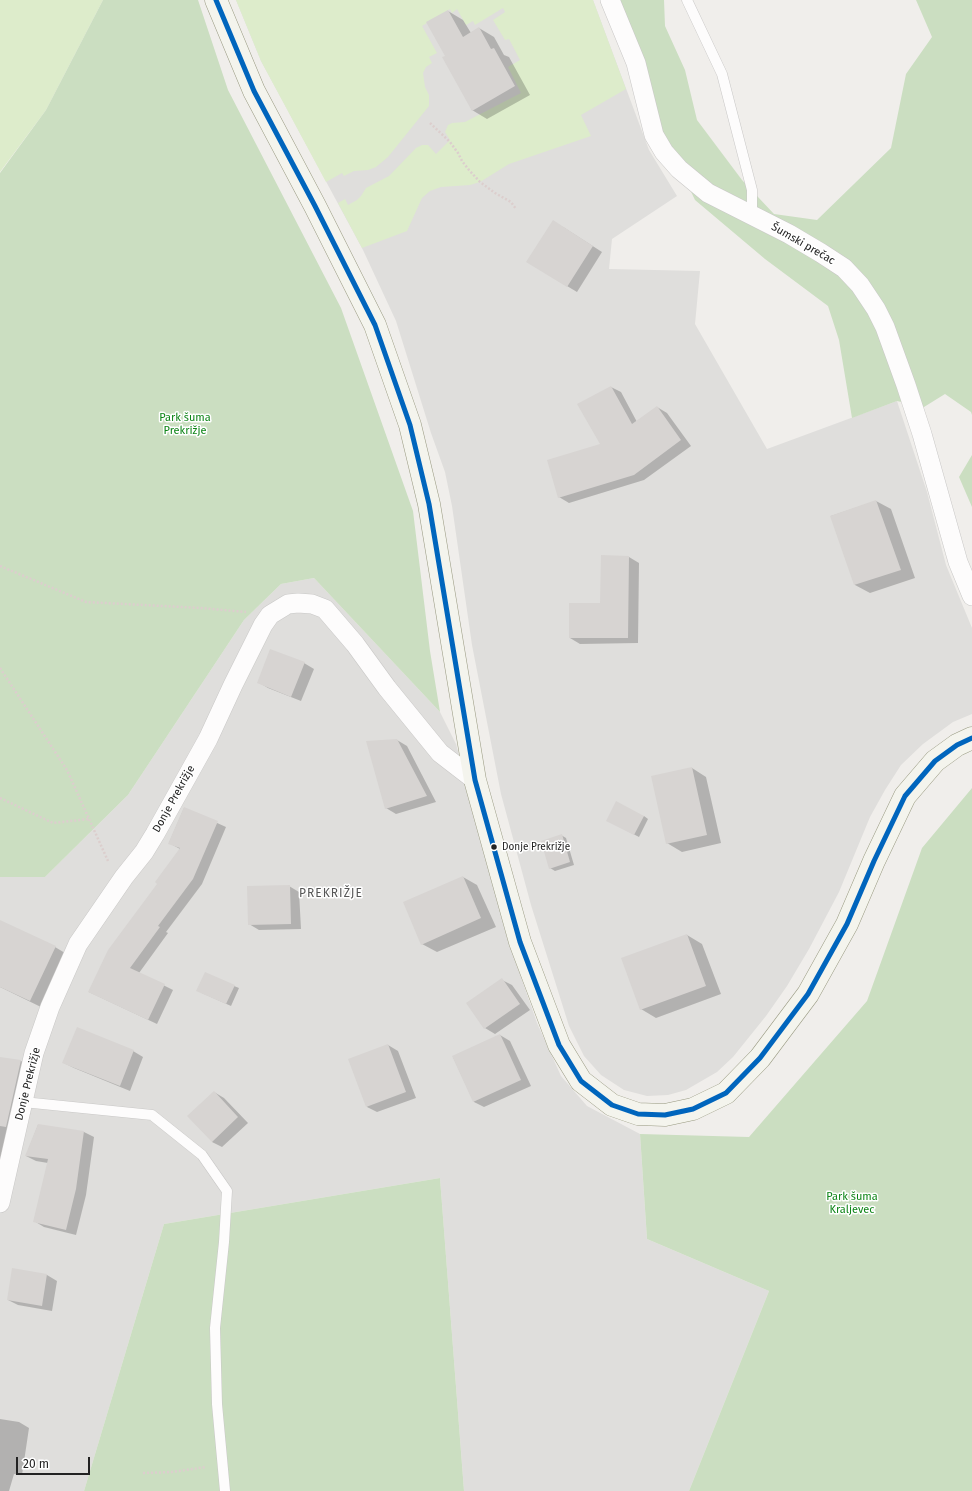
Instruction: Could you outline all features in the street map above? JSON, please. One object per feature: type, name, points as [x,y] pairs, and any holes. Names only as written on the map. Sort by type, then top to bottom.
[{"type":"street","points":[[216,0],[254,91],[315,206],[375,325],[410,425],[429,504],[475,780],[520,942],[559,1045],[581,1081],[612,1105],[638,1114],[665,1115],[693,1109],[726,1093],[760,1058],[811,988],[847,924],[874,861],[905,796],[935,761],[957,745],[972,738]]},
{"type":"street","name":"Šumski prečac","points":[[610,0],[636,63],[654,134],[664,152],[679,169],[708,193],[789,234],[821,252],[844,268],[860,285],[876,310],[885,327],[906,385],[922,434],[958,562],[972,596]]},
{"type":"street","name":"Donje Prekrižje","points":[[0,1204],[34,1053],[46,1020],[78,944],[144,852],[155,834],[208,739],[249,651],[270,615],[288,604],[312,604],[325,609],[355,644],[387,688],[440,753],[475,780]]},
{"type":"lane","points":[[687,0],[722,74],[752,190],[752,216]]},
{"type":"lane","points":[[23,1102],[152,1115],[202,1155],[227,1191],[224,1242],[215,1328],[217,1404],[225,1491]]},
{"type":"path","points":[[430,123],[450,142],[473,174],[487,188],[511,202],[516,209]]},
{"type":"path","points":[[0,566],[86,602],[201,608],[270,615]]},
{"type":"path","points":[[0,668],[67,770],[106,860],[124,878]]},
{"type":"path","points":[[0,798],[53,823],[89,819]]},
{"type":"path","points":[[143,1473],[172,1472],[207,1467]]},
{"type":"shaded area","points":[[236,0],[593,0],[649,150],[677,196],[612,239],[609,269],[700,271],[695,324],[767,449],[897,401],[927,492],[946,565],[972,628],[972,714],[953,722],[923,744],[901,765],[870,817],[839,892],[809,949],[787,986],[766,1016],[733,1057],[717,1072],[686,1090],[668,1095],[647,1096],[624,1090],[601,1075],[584,1056],[569,1026],[531,905],[501,794],[472,645],[452,506],[445,472],[431,433],[396,321],[363,250],[261,61]]},
{"type":"shaded area","points":[[314,578],[440,712],[456,744],[507,937],[537,1023],[561,1076],[587,1106],[640,1134],[647,1239],[769,1291],[689,1491],[464,1491],[440,1178],[164,1224],[84,1491],[0,1491],[0,877],[45,877],[128,795],[244,620],[281,584]]},
{"type":"green space","points":[[0,0],[103,0],[46,110],[0,172]]},
{"type":"green space","name":"Park šuma Prekrižje","points":[[103,0],[198,0],[228,90],[341,308],[413,511],[430,651],[440,712],[314,578],[281,584],[244,620],[128,795],[45,877],[0,877],[0,173],[46,110]]},
{"type":"green space","points":[[236,0],[593,0],[626,89],[581,115],[591,136],[509,164],[480,182],[470,185],[441,187],[430,191],[422,198],[407,231],[362,248],[338,203],[345,199],[348,205],[357,200],[366,188],[389,176],[416,148],[422,145],[428,145],[436,154],[450,140],[445,132],[448,125],[452,123],[465,122],[521,93],[508,67],[520,60],[509,39],[505,40],[493,20],[505,12],[503,8],[475,25],[473,21],[466,25],[457,9],[452,13],[450,9],[422,26],[437,53],[429,57],[432,63],[426,67],[423,73],[425,87],[429,95],[429,106],[388,157],[376,167],[368,170],[354,171],[344,176],[342,173],[326,182],[261,61]]},
{"type":"green space","points":[[617,0],[664,0],[665,26],[685,70],[697,120],[742,180],[774,214],[817,220],[891,148],[906,74],[932,37],[916,0],[972,0],[972,415],[971,412],[945,394],[924,407],[897,401],[852,418],[839,340],[828,306],[765,259],[695,200],[671,150],[658,132]]},
{"type":"green space","points":[[972,455],[972,507],[959,477]]},
{"type":"green space","name":"Park šuma Kraljevec","points":[[972,788],[972,1491],[689,1491],[769,1291],[647,1239],[640,1134],[749,1137],[867,1001],[922,848]]},
{"type":"green space","points":[[440,1178],[464,1491],[84,1491],[164,1224]]},
{"type":"building","points":[[448,10],[463,37],[479,27],[491,49],[494,48],[515,86],[472,111],[442,57],[445,56],[426,22]]},
{"type":"building","points":[[553,220],[593,246],[567,287],[526,262]]},
{"type":"building","points":[[611,386],[632,424],[657,406],[681,440],[634,475],[558,498],[547,460],[600,444],[577,404]]},
{"type":"building","points":[[876,500],[901,570],[854,585],[830,516]]},
{"type":"building","points":[[601,555],[629,556],[628,638],[569,638],[569,603],[600,603]]},
{"type":"building","points":[[270,649],[305,662],[291,697],[257,683]]},
{"type":"building","points":[[397,739],[427,796],[385,809],[366,741]]},
{"type":"building","points":[[692,767],[707,835],[666,844],[651,776]]},
{"type":"building","points":[[616,801],[644,816],[634,835],[606,821]]},
{"type":"building","points":[[184,807],[218,821],[193,879],[158,926],[160,927],[130,968],[165,984],[148,1020],[88,992],[108,950],[157,884],[155,882],[180,848],[168,844]]},
{"type":"building","points":[[562,834],[570,862],[549,869],[541,841]]},
{"type":"building","points":[[463,876],[481,918],[421,945],[403,902]]},
{"type":"building","points":[[290,885],[291,924],[248,925],[247,886]]},
{"type":"building","points":[[0,920],[56,946],[30,1001],[0,987]]},
{"type":"building","points":[[687,934],[706,986],[640,1010],[621,958]]},
{"type":"building","points":[[205,972],[235,985],[226,1004],[196,991]]},
{"type":"building","points":[[502,978],[520,1004],[484,1029],[466,1003]]},
{"type":"building","points":[[77,1027],[134,1050],[120,1086],[62,1063]]},
{"type":"building","points":[[500,1034],[521,1080],[473,1102],[452,1056]]},
{"type":"building","points":[[388,1044],[406,1092],[366,1107],[348,1059]]},
{"type":"building","points":[[0,1057],[21,1060],[6,1127],[0,1126]]},
{"type":"building","points":[[214,1091],[238,1117],[212,1142],[187,1116]]},
{"type":"building","points":[[38,1124],[84,1131],[76,1189],[66,1230],[33,1222],[48,1159],[25,1156]]},
{"type":"building","points":[[12,1268],[47,1274],[42,1306],[7,1300]]},
{"type":"transit line","points":[[216,0],[254,91],[315,206],[375,325],[410,425],[429,504],[475,780],[520,942],[559,1045],[581,1081],[612,1105],[638,1114],[665,1115],[693,1109],[726,1093],[760,1058],[808,994],[847,924],[874,861],[905,796],[935,761],[957,745],[972,738]]},
{"type":"place","name":"Donje Prekrižje","points":[[494,847]]},
{"type":"district","name":"PREKRIŽJE","points":[[331,894]]}]
